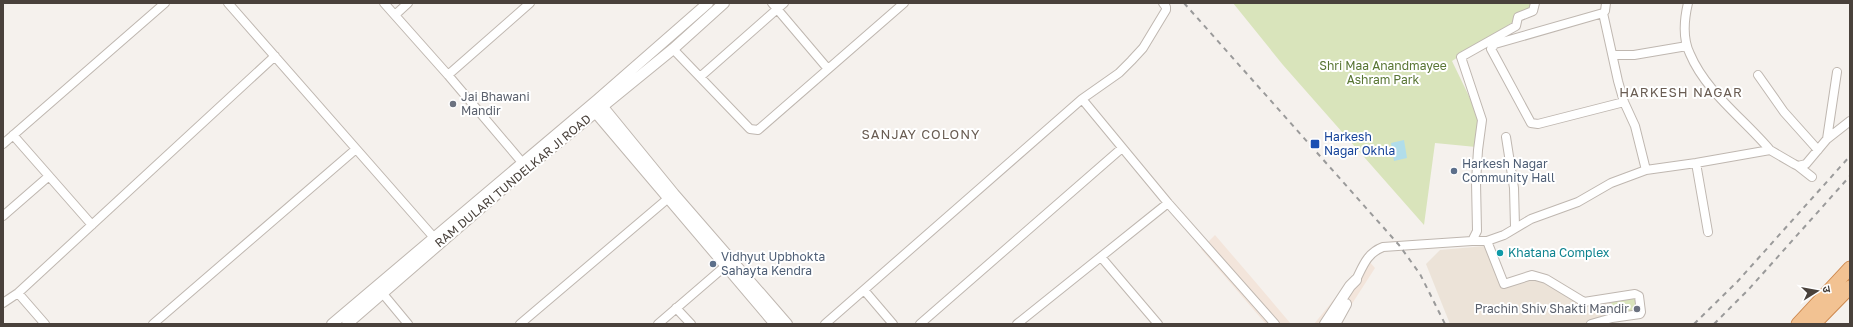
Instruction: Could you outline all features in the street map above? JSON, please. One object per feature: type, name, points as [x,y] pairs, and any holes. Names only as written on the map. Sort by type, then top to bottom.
[{"type":"highway","points":[[1798,324],[1850,268]]},
{"type":"highway","points":[[1814,324],[1850,287]]},
{"type":"street","points":[[3,144],[165,3]]},
{"type":"street","points":[[228,3],[436,240]]},
{"type":"street","points":[[384,3],[525,165]]},
{"type":"street","points":[[395,15],[408,3]]},
{"type":"street","points":[[448,75],[530,3]]},
{"type":"street","name":"RAM DULARI TUNDELKAR JI ROAD","points":[[596,106],[708,3]]},
{"type":"street","name":"RAM DULARI TUNDELKAR JI ROAD","points":[[347,324],[380,290],[436,240],[596,106],[672,49],[724,3]]},
{"type":"street","points":[[700,77],[774,6],[784,3]]},
{"type":"street","points":[[672,49],[750,129],[754,131],[761,128],[904,3]]},
{"type":"street","points":[[825,324],[1082,99],[1119,73],[1143,48],[1166,10],[1163,3]]},
{"type":"street","points":[[1472,241],[1477,231],[1476,182],[1482,120],[1461,57],[1518,25],[1519,16],[1533,11],[1535,3]]},
{"type":"street","points":[[1606,3],[1605,11],[1603,13],[1624,102],[1634,126],[1646,170]]},
{"type":"street","points":[[1688,3],[1684,22],[1687,46],[1695,63],[1711,86],[1733,112],[1770,150],[1798,166],[1812,177]]},
{"type":"street","points":[[774,6],[828,69]]},
{"type":"street","points":[[1603,13],[1495,44],[1491,49],[1531,123],[1538,124],[1624,102]]},
{"type":"street","points":[[1514,27],[1516,38]]},
{"type":"street","points":[[1613,55],[1634,55],[1687,46]]},
{"type":"street","points":[[3,304],[18,293],[275,56]]},
{"type":"street","points":[[1827,139],[1838,72]]},
{"type":"street","points":[[1758,75],[1784,112],[1818,150]]},
{"type":"street","points":[[1082,99],[1168,203],[1276,324]]},
{"type":"street","name":"RAM DULARI TUNDELKAR JI ROAD","points":[[596,106],[728,263],[775,324]]},
{"type":"street","points":[[1798,166],[1806,164],[1827,139],[1850,121]]},
{"type":"street","points":[[13,135],[92,225]]},
{"type":"street","points":[[1506,137],[1514,188],[1515,227]]},
{"type":"street","points":[[920,324],[1122,148]]},
{"type":"street","points":[[153,324],[356,149]]},
{"type":"street","points":[[1335,324],[1354,290],[1356,280],[1367,257],[1373,251],[1384,246],[1487,241],[1504,235],[1515,227],[1531,219],[1578,202],[1622,178],[1646,170],[1770,150]]},
{"type":"street","points":[[1696,163],[1708,232]]},
{"type":"street","points":[[3,216],[49,176]]},
{"type":"street","points":[[520,324],[671,197]]},
{"type":"street","points":[[1017,324],[1168,203]]},
{"type":"street","points":[[1487,241],[1504,284],[1532,275],[1546,279],[1584,302],[1635,294],[1639,296],[1642,312],[1640,314],[1612,318],[1592,324]]},
{"type":"street","points":[[1101,258],[1158,324]]},
{"type":"street","points":[[658,324],[728,263]]},
{"type":"street","name":"RAM DULARI TUNDELKAR JI ROAD","points":[[728,263],[787,324]]},
{"type":"street","points":[[1325,324],[1350,286],[1356,280]]},
{"type":"street","points":[[380,290],[408,324]]},
{"type":"street","name":"RAM DULARI TUNDELKAR JI ROAD","points":[[332,324],[380,290]]},
{"type":"street","points":[[864,290],[893,324]]},
{"type":"street","points":[[18,293],[45,324]]},
{"type":"street","points":[[676,308],[691,324]]},
{"type":"shaded area","points":[[1215,235],[1291,324],[1266,324],[1201,249]]},
{"type":"shaded area","points":[[1485,246],[1503,288],[1532,278],[1544,282],[1583,304],[1611,299],[1613,319],[1597,324],[1450,324],[1426,264],[1440,250]]},
{"type":"shaded area","points":[[1367,259],[1375,268],[1339,324],[1314,324]]},
{"type":"green space","name":"Shri Maa Anandmayee Ashram Park","points":[[1233,3],[1535,3],[1535,8],[1452,61],[1480,119],[1476,147],[1435,143],[1424,225],[1283,65]]},
{"type":"green space","points":[[1636,298],[1638,311],[1614,318],[1611,301]]},
{"type":"water","points":[[1404,140],[1407,158],[1394,161],[1391,143]]},
{"type":"railway","points":[[1184,3],[1399,245],[1420,274],[1445,324]]},
{"type":"railway","points":[[1694,324],[1737,282],[1850,156]]},
{"type":"railway","points":[[1714,324],[1749,289],[1850,176]]},
{"type":"place","name":"Jai Bhawani Mandir","points":[[453,104]]},
{"type":"place","name":"Harkesh Nagar Okhla","points":[[1315,144]]},
{"type":"place","name":"Harkesh Nagar Community Hall","points":[[1454,171]]},
{"type":"place","name":"Khatana Complex","points":[[1500,253]]},
{"type":"place","name":"Vidhyut Upbhokta Sahayta Kendra","points":[[713,264]]},
{"type":"place","name":"Prachin Shiv Shakti Mandir","points":[[1637,309]]},
{"type":"district","name":"HARKESH NAGAR","points":[[1681,92]]},
{"type":"district","name":"SANJAY COLONY","points":[[921,134]]}]
